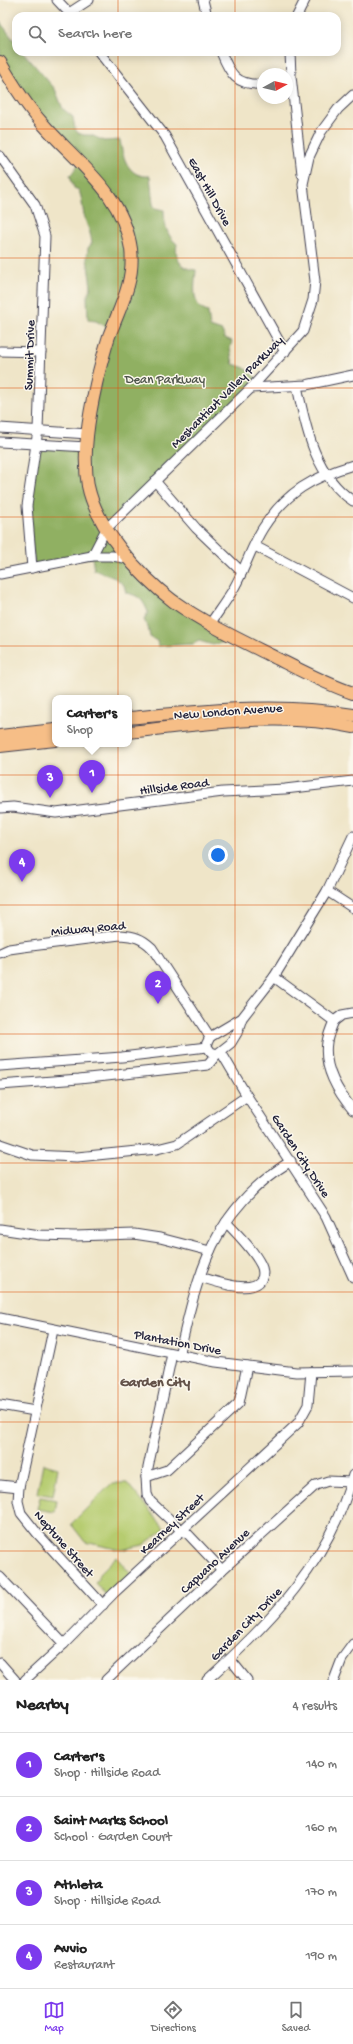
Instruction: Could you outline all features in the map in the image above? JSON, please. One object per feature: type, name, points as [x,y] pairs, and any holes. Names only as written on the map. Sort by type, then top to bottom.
[{"type":"main road","points":[[0,62],[40,122],[89,170],[107,191],[121,215],[128,238],[132,265],[129,283],[102,358],[88,434],[88,486],[92,500],[106,529],[130,559],[173,601],[210,624],[314,677],[353,693]]},
{"type":"main road","name":"New London Avenue","points":[[132,718],[219,710],[284,708],[307,709],[353,715]]},
{"type":"main road","name":"New London Avenue","points":[[132,732],[259,719],[313,721],[353,727]]},
{"type":"main road","points":[[0,736],[52,730]]},
{"type":"main road","points":[[0,746],[52,740]]},
{"type":"street","points":[[57,0],[68,12]]},
{"type":"street","points":[[75,12],[89,0]]},
{"type":"street","points":[[203,0],[206,12]]},
{"type":"street","points":[[299,12],[305,0]]},
{"type":"street","name":"East Hill Drive","points":[[103,56],[165,136],[285,352]]},
{"type":"street","points":[[223,56],[232,75],[240,82],[257,83]]},
{"type":"street","points":[[289,68],[290,56]]},
{"type":"street","name":"Meshanticut Valley Parkway","points":[[106,529],[251,388],[303,331],[313,300],[315,281],[303,184],[309,156],[321,132],[338,109],[353,96]]},
{"type":"street","points":[[292,104],[303,184]]},
{"type":"street","name":"Summit Drive","points":[[0,156],[28,192],[44,228],[46,255],[38,430],[27,506],[32,568]]},
{"type":"street","points":[[0,350],[41,352]]},
{"type":"street","points":[[251,388],[297,386],[353,376]]},
{"type":"street","points":[[297,386],[311,443],[325,473],[339,492],[353,501]]},
{"type":"street","points":[[0,428],[88,434]]},
{"type":"street","points":[[0,442],[87,448]]},
{"type":"street","points":[[210,624],[234,588],[263,528],[281,505],[294,492],[325,473],[353,466]]},
{"type":"street","points":[[155,481],[196,528],[242,572]]},
{"type":"street","points":[[92,556],[106,529]]},
{"type":"street","points":[[255,546],[353,598]]},
{"type":"street","points":[[0,574],[92,556],[112,556],[130,559]]},
{"type":"street","name":"Hillside Road","points":[[0,808],[11,807],[56,813],[223,792],[261,791],[352,782]]},
{"type":"street","points":[[0,1085],[79,1080],[208,1065],[231,1043],[237,1033],[242,1018],[274,977],[328,891],[352,839]]},
{"type":"street","points":[[328,891],[353,908]]},
{"type":"street","name":"Midway Road","points":[[0,953],[23,946],[120,935],[135,936],[143,940],[152,948],[213,1036]]},
{"type":"street","points":[[274,977],[334,1021]]},
{"type":"street","points":[[353,1013],[342,1015],[334,1021],[327,1041],[329,1068],[343,1097],[353,1110]]},
{"type":"street","points":[[0,1066],[207,1047],[207,1042],[213,1036],[242,1018]]},
{"type":"street","name":"Garden City Drive","points":[[213,1036],[224,1039],[221,1051],[247,1096],[291,1161],[326,1217],[352,1272]]},
{"type":"street","name":"Garden City Drive","points":[[207,1047],[211,1052],[221,1051]]},
{"type":"street","points":[[0,1144],[32,1155],[62,1156],[84,1156],[157,1149],[177,1144],[247,1096]]},
{"type":"street","points":[[222,1570],[187,1533],[182,1531],[150,1501],[147,1494],[146,1477],[176,1355],[192,1300],[210,1251],[226,1222],[249,1192],[269,1174],[291,1161]]},
{"type":"street","points":[[200,1277],[244,1287],[253,1286],[261,1280],[263,1275],[262,1266],[252,1251],[226,1222]]},
{"type":"street","points":[[0,1229],[40,1235],[75,1236],[134,1234],[160,1238],[210,1251]]},
{"type":"street","name":"Plantation Drive","points":[[0,1318],[176,1355],[247,1366],[311,1372],[353,1372]]},
{"type":"street","name":"Neptune Street","points":[[53,1330],[19,1487],[18,1501],[21,1513],[37,1533],[103,1605]]},
{"type":"street","points":[[146,1477],[167,1470],[239,1403],[244,1386],[247,1366]]},
{"type":"street","name":"Kearney Street","points":[[25,1680],[298,1423],[308,1405],[311,1372]]},
{"type":"street","points":[[0,1405],[35,1411]]},
{"type":"street","name":"Garden City Drive","points":[[207,1680],[230,1659],[284,1604],[308,1571],[333,1530],[352,1478]]},
{"type":"street","name":"Capuano Avenue","points":[[106,1680],[222,1570],[316,1485],[328,1481],[352,1478]]},
{"type":"street","points":[[0,1484],[19,1487]]},
{"type":"street","points":[[0,1577],[64,1644]]},
{"type":"street","points":[[334,1680],[342,1659],[353,1644]]},
{"type":"street","points":[[230,1659],[247,1680]]},
{"type":"street","points":[[0,1663],[15,1680]]},
{"type":"green space","name":"Dean Parkway","points":[[0,22],[12,38],[12,56],[26,56],[55,89],[63,109],[73,117],[75,129],[78,133],[91,135],[104,141],[120,140],[123,154],[128,166],[136,174],[150,176],[153,204],[155,208],[164,210],[166,228],[170,237],[177,244],[176,249],[178,259],[186,268],[196,270],[195,294],[198,305],[208,312],[210,327],[222,331],[225,338],[232,341],[230,348],[233,364],[245,368],[259,381],[107,529],[144,574],[227,634],[224,642],[213,645],[199,641],[193,644],[158,646],[157,641],[150,637],[148,627],[144,620],[148,612],[142,601],[134,595],[126,593],[124,585],[115,578],[94,570],[92,557],[35,567],[28,518],[36,447],[85,447],[112,330],[96,321],[88,320],[87,297],[91,287],[87,258],[88,248],[92,243],[79,190],[74,188],[70,176],[80,162],[49,131],[0,61]]},
{"type":"green space","points":[[43,1464],[58,1468],[53,1496],[37,1493]]},
{"type":"green space","points":[[112,1483],[127,1483],[165,1529],[143,1545],[121,1550],[85,1542],[71,1524]]},
{"type":"green space","points":[[40,1497],[57,1500],[55,1512],[37,1509]]},
{"type":"green space","points":[[116,1557],[131,1574],[107,1596],[95,1583],[99,1579],[99,1574]]},
{"type":"place","name":"Carter's","points":[[92,793]]},
{"type":"place","name":"Athleta","points":[[50,798]]},
{"type":"place","name":"Avvio","points":[[22,882]]},
{"type":"place","name":"Saint Marks School","points":[[158,1004]]},
{"type":"district","name":"Garden City","points":[[155,1381]]}]
